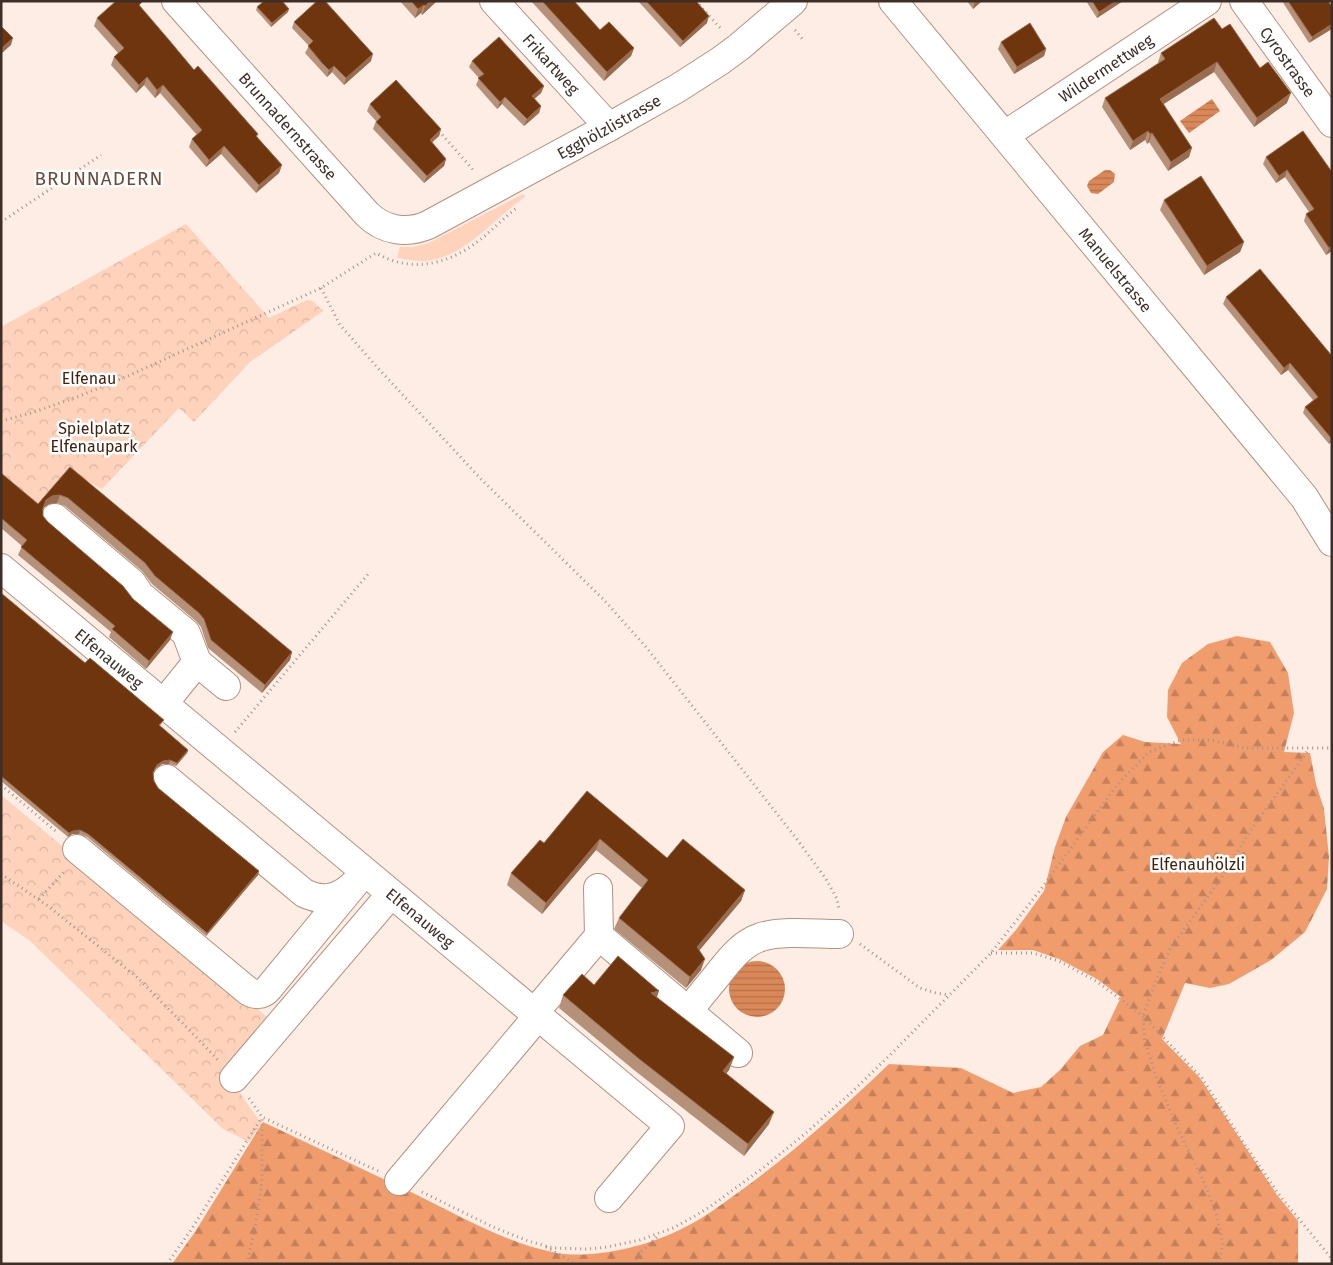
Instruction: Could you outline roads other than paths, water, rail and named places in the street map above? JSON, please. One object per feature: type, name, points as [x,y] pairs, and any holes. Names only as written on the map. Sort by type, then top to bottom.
[{"type":"street","name":"Brunnadernstrasse","points":[[176,1],[371,218],[386,227],[410,231]]},
{"type":"street","name":"Frikartweg","points":[[494,1],[609,127]]},
{"type":"street","name":"Egghölzlistrasse","points":[[410,231],[428,225],[678,88],[743,44],[793,1]]},
{"type":"street","name":"Manuelstrasse","points":[[893,1],[1304,497],[1324,510],[1332,542]]},
{"type":"street","name":"Wildermettweg","points":[[1005,135],[1207,1]]},
{"type":"street","name":"Cyrostrasse","points":[[1244,1],[1332,123]]},
{"type":"street","points":[[55,518],[132,583],[140,595],[186,634],[197,662],[226,686]]},
{"type":"street","name":"Elfenauweg","points":[[1,568],[220,750],[360,877],[391,894],[670,1126],[609,1198]]},
{"type":"street","points":[[164,703],[197,662]]},
{"type":"street","points":[[167,779],[304,893],[317,897],[333,897],[346,891],[360,877]]},
{"type":"street","points":[[71,860],[248,991],[256,994],[261,994],[268,990],[360,877]]},
{"type":"street","points":[[399,1181],[599,936],[598,888]]},
{"type":"street","points":[[234,1078],[391,894]]},
{"type":"street","points":[[688,1010],[744,945],[763,937],[774,935],[839,934]]},
{"type":"street","points":[[599,936],[738,1053]]},
{"type":"district","name":"BRUNNADERN","points":[[99,178]]},
{"type":"park label","name":"Elfenau","points":[[89,378]]},
{"type":"park label","name":"Spielplatz Elfenaupark","points":[[94,437]]},
{"type":"park label","name":"Elfenauhölzli","points":[[1198,864]]}]
